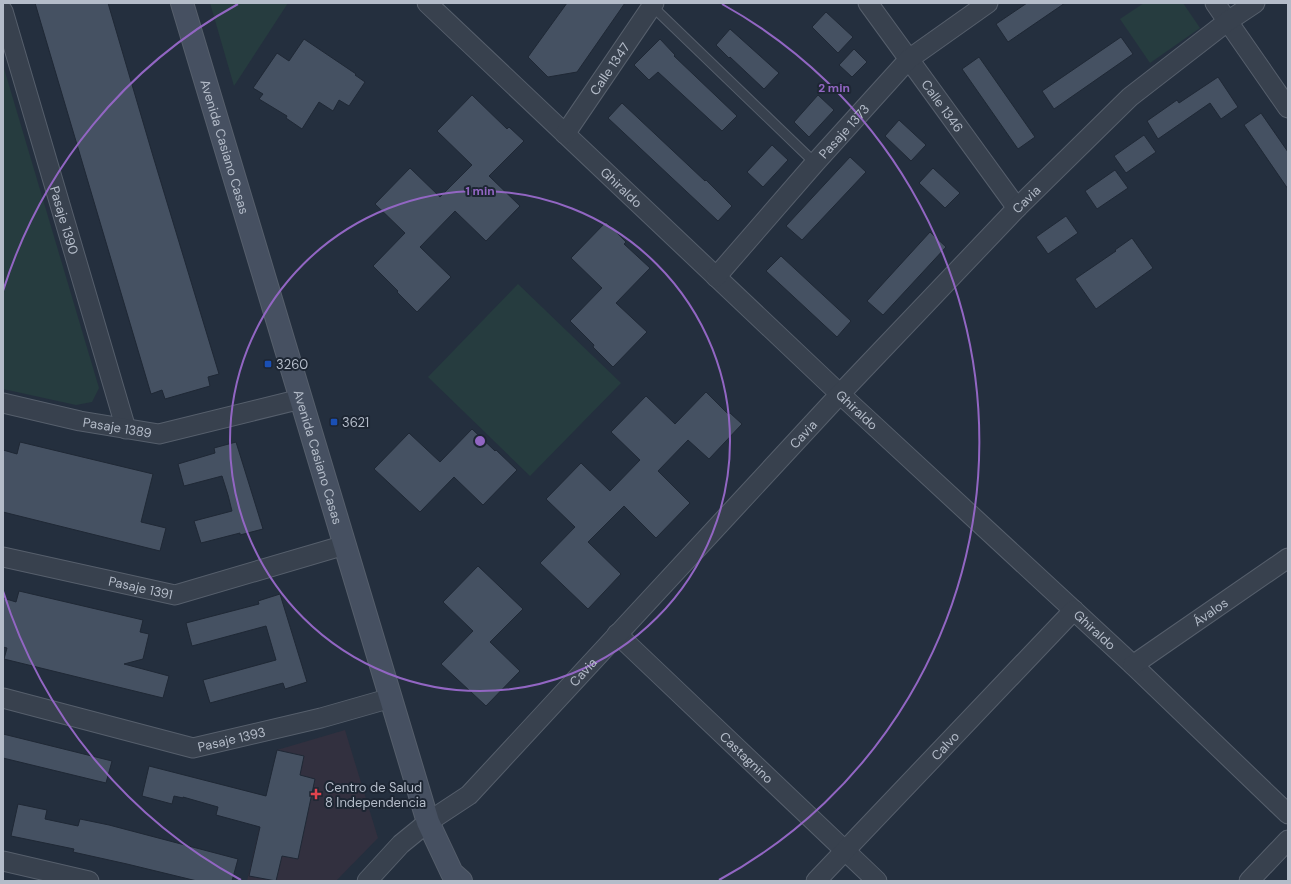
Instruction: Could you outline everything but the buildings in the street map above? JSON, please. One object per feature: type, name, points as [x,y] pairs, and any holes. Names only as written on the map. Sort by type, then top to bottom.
[{"type":"main road","name":"Avenida Casiano Casas","points":[[182,3],[428,822],[452,873],[461,881]]},
{"type":"street","name":"Calle 1346","points":[[868,3],[1017,208]]},
{"type":"street","name":"Pasaje 1373","points":[[716,276],[909,59],[988,3]]},
{"type":"street","points":[[1215,3],[1288,108]]},
{"type":"street","name":"Cavia","points":[[367,881],[401,844],[428,822],[469,795],[840,394],[1017,208],[1130,97],[1228,21],[1255,3]]},
{"type":"street","name":"Calle 1347","points":[[565,134],[653,5]]},
{"type":"street","name":"Ghiraldo","points":[[437,7],[565,134],[840,394],[1133,665],[1288,814]]},
{"type":"street","name":"Pasaje 1390","points":[[3,11],[126,429]]},
{"type":"street","name":"Pasaje 1389","points":[[3,403],[80,421],[159,434],[301,399]]},
{"type":"street","name":"Pasaje 1391","points":[[3,556],[175,595],[345,545]]},
{"type":"street","name":"Ávalos","points":[[1133,665],[1288,558]]},
{"type":"street","name":"Calvo","points":[[816,881],[1074,610]]},
{"type":"street","name":"Castagnino","points":[[617,634],[877,881]]},
{"type":"street","name":"Pasaje 1393","points":[[3,698],[193,748],[321,718],[391,698]]},
{"type":"street","points":[[1249,881],[1288,840]]},
{"type":"street","points":[[3,861],[89,881]]},
{"type":"lane","points":[[653,5],[815,163]]},
{"type":"shaded area","name":"Centro de Salud 8 Independencia","points":[[345,730],[378,838],[336,881],[247,881],[277,750]]},
{"type":"green space","points":[[210,3],[288,3],[234,86]]},
{"type":"green space","points":[[1144,3],[1183,3],[1200,28],[1150,63],[1120,19]]},
{"type":"green space","points":[[3,65],[99,388],[92,402],[76,405],[3,389]]},
{"type":"green space","points":[[518,284],[621,383],[530,476],[428,377]]},
{"type":"place","name":"3260","points":[[268,364]]},
{"type":"place","name":"3621","points":[[334,422]]},
{"type":"place","name":"Centro de Salud 8 Independencia","points":[[316,794]]}]
